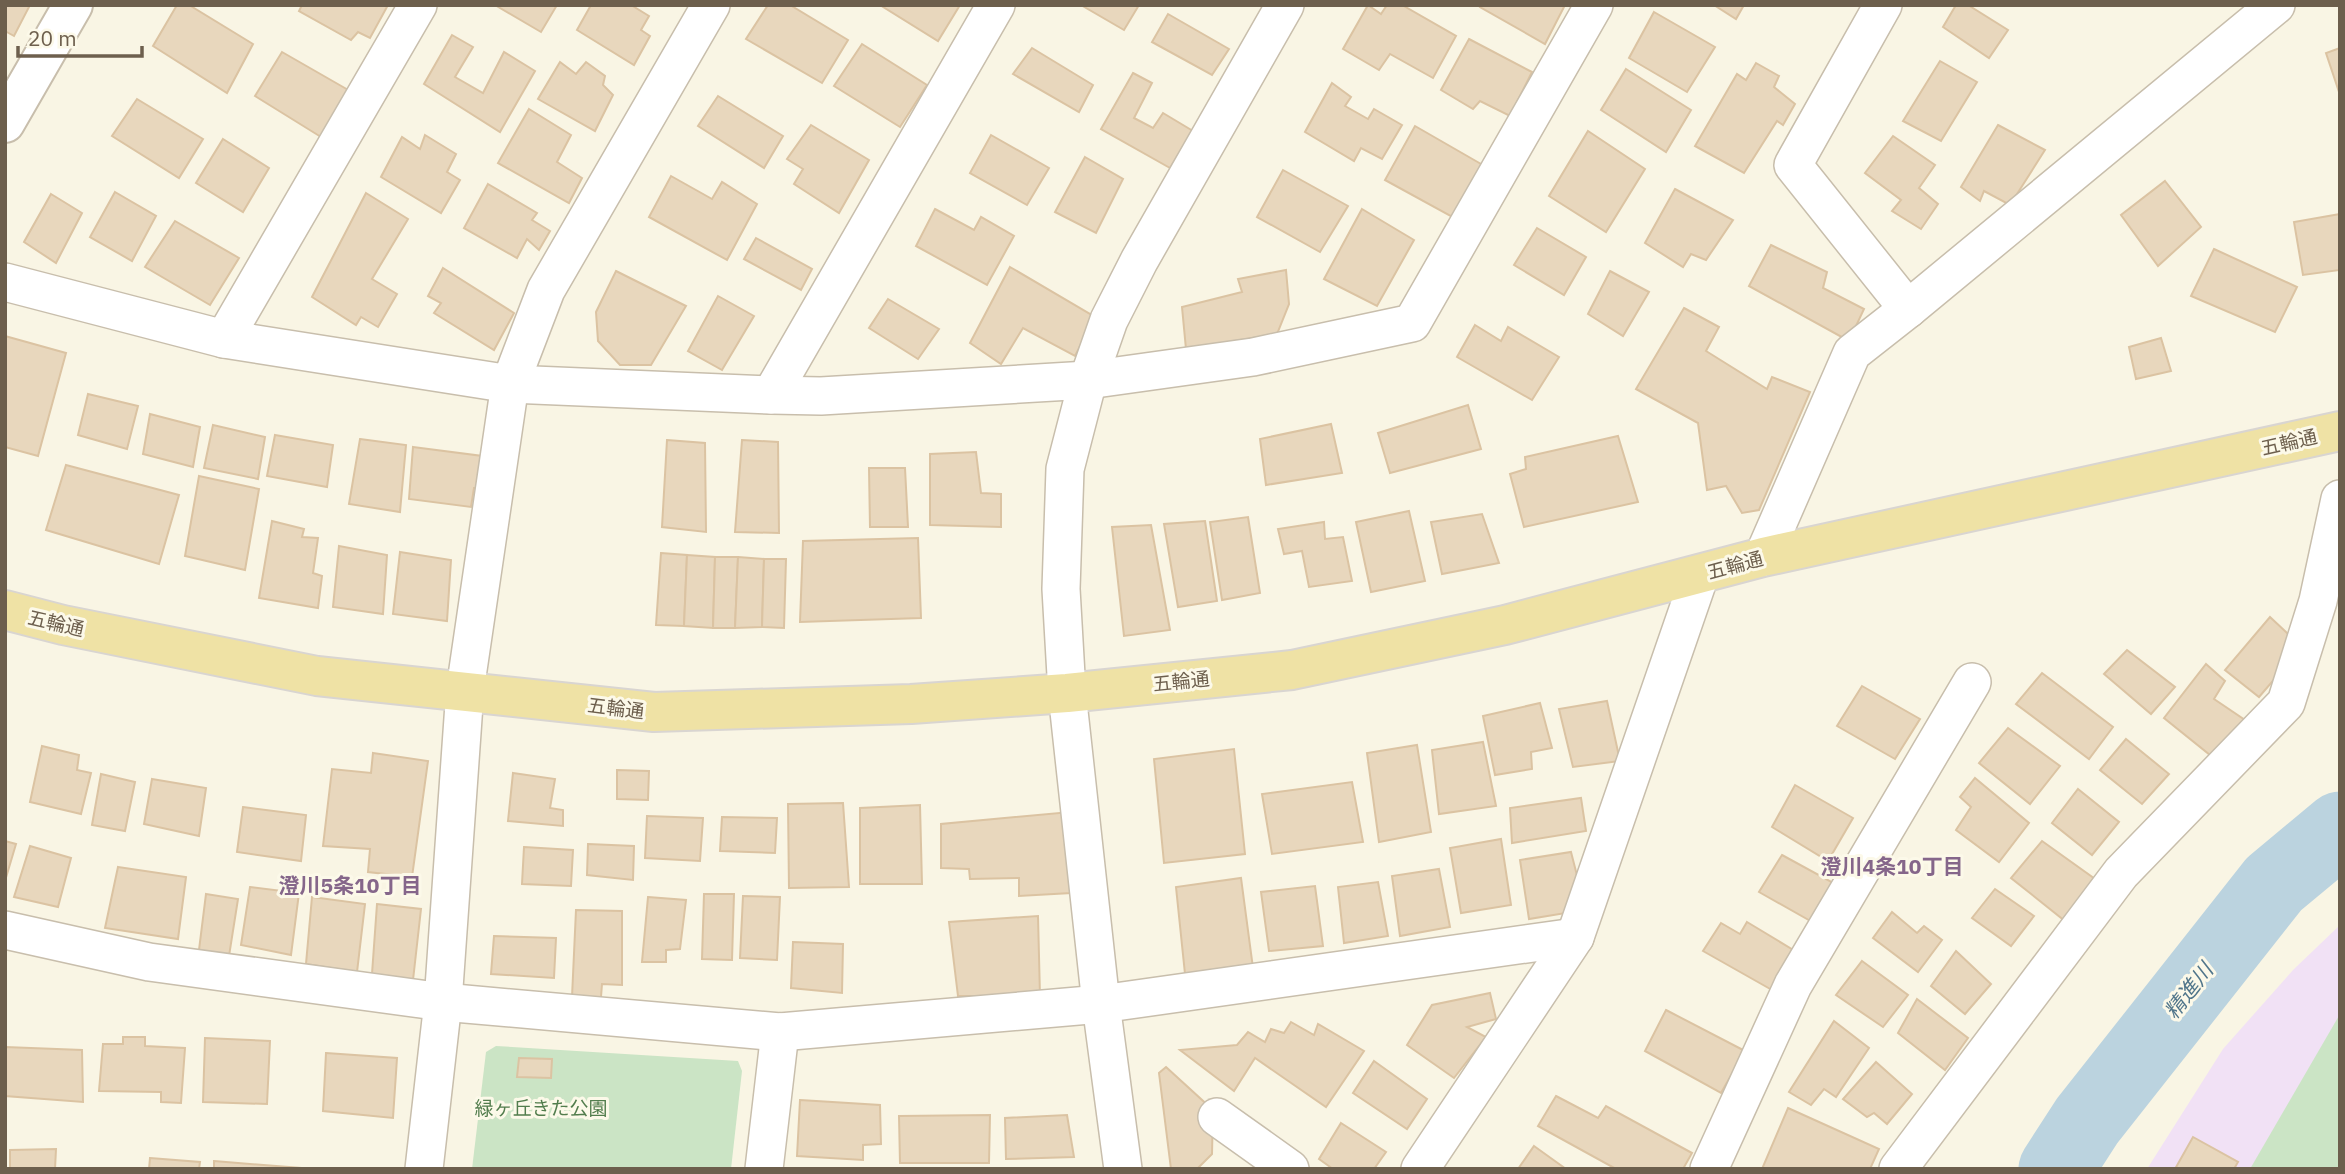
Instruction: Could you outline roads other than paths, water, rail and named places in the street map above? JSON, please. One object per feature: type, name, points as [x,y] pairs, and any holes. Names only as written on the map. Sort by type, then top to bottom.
[{"type":"main road","name":"五輪通","points":[[5,610],[76,628],[317,676],[654,712],[911,704],[1292,670],[1505,625],[1763,557],[2340,431]]},
{"type":"street","points":[[5,123],[73,5]]},
{"type":"street","points":[[224,339],[418,5]]},
{"type":"street","points":[[424,1169],[443,1002],[465,690],[510,384],[546,290],[710,5]]},
{"type":"street","points":[[771,395],[996,5]]},
{"type":"street","points":[[1123,1169],[1101,1004],[1067,692],[1061,589],[1065,469],[1088,380],[1109,320],[1139,261],[1285,5]]},
{"type":"street","points":[[5,282],[224,339],[510,384],[821,396],[1088,380],[1253,357],[1412,323],[1594,5]]},
{"type":"street","points":[[1883,5],[1793,165],[1908,309]]},
{"type":"street","points":[[1763,557],[1852,353],[2276,5]]},
{"type":"street","points":[[1898,1169],[2121,873],[2286,703],[2318,601],[2340,499]]},
{"type":"street","points":[[1420,1169],[1575,937],[1700,575]]},
{"type":"street","points":[[1709,1169],[1793,985],[1972,681]]},
{"type":"street","points":[[5,930],[149,962],[443,1002],[780,1032],[1101,1004],[1575,937]]},
{"type":"street","points":[[764,1169],[780,1032]]},
{"type":"street","points":[[1217,1117],[1290,1169]]},
{"type":"waterway","name":"精進川","points":[[2056,1169],[2087,1121],[2274,884],[2340,829]]},
{"type":"district","name":"澄川4条10丁目","points":[[1892,867]]},
{"type":"district","name":"澄川5条10丁目","points":[[350,886]]},
{"type":"park label","name":"緑ヶ丘きた公園","points":[[541,1108]]}]
